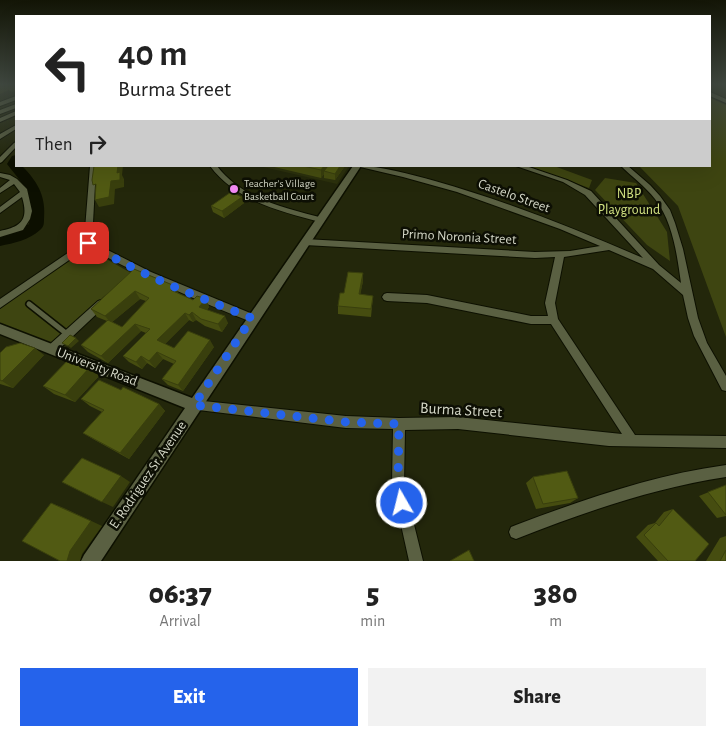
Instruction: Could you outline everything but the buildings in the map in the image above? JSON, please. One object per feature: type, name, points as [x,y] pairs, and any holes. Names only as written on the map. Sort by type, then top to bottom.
[{"type":"street","points":[[0,120],[14,110]]},
{"type":"street","points":[[0,137],[15,128]]},
{"type":"street","points":[[0,161],[15,145]]},
{"type":"street","points":[[88,243],[93,167]]},
{"type":"street","points":[[214,167],[221,177],[241,191],[277,207],[320,220]]},
{"type":"street","name":"E. Rodriguez Sr. Avenue","points":[[90,561],[252,318],[357,167]]},
{"type":"street","name":"Castelo Street","points":[[364,167],[404,174],[450,187],[563,227],[656,267]]},
{"type":"street","points":[[522,167],[565,181],[588,193],[656,267],[688,293]]},
{"type":"street","points":[[625,167],[645,183],[666,209],[678,239],[688,293],[700,336],[726,386]]},
{"type":"street","points":[[0,176],[6,175],[14,181],[24,192],[28,200],[28,211],[24,224],[16,230],[0,234]]},
{"type":"street","points":[[0,191],[14,181]]},
{"type":"street","points":[[0,211],[24,192]]},
{"type":"street","name":"Primo Noronia Street","points":[[305,242],[482,253],[560,254],[612,247]]},
{"type":"street","points":[[88,243],[134,273],[252,318]]},
{"type":"street","points":[[0,304],[88,243]]},
{"type":"street","points":[[560,254],[550,303],[554,320],[632,440]]},
{"type":"street","points":[[52,349],[110,296]]},
{"type":"street","points":[[387,297],[427,299],[531,320],[554,320]]},
{"type":"street","name":"University Road","points":[[0,329],[21,342],[52,349],[194,405]]},
{"type":"street","name":"Burma Street","points":[[194,405],[346,422],[399,424],[458,423],[609,440],[726,442]]},
{"type":"street","points":[[399,424],[398,484],[416,561]]},
{"type":"street","points":[[516,532],[597,501],[642,488],[726,471]]},
{"type":"lane","points":[[29,304],[68,335]]},
{"type":"shaded area","points":[[263,167],[348,167],[337,184]]},
{"type":"green space","points":[[711,110],[726,110],[726,337],[678,206],[640,167],[711,167]]},
{"type":"green space","points":[[531,167],[557,167],[592,180],[589,188]]},
{"type":"green space","name":"NBP Playground","points":[[605,178],[636,183],[667,232],[670,261],[647,245],[595,190]]},
{"type":"green space","points":[[85,247],[131,273],[49,344],[0,325],[0,309]]},
{"type":"waterway","points":[[15,161],[13,164],[15,166]]},
{"type":"waterway","points":[[0,241],[16,238],[36,226],[38,206],[35,191],[27,178],[16,167]]},
{"type":"place","name":"Teacher's Village Basketball Court","points":[[234,189]]},
{"type":"route","points":[[88,243],[113,258],[170,286],[252,318],[194,405],[346,422],[399,424],[398,484],[402,503]]}]
